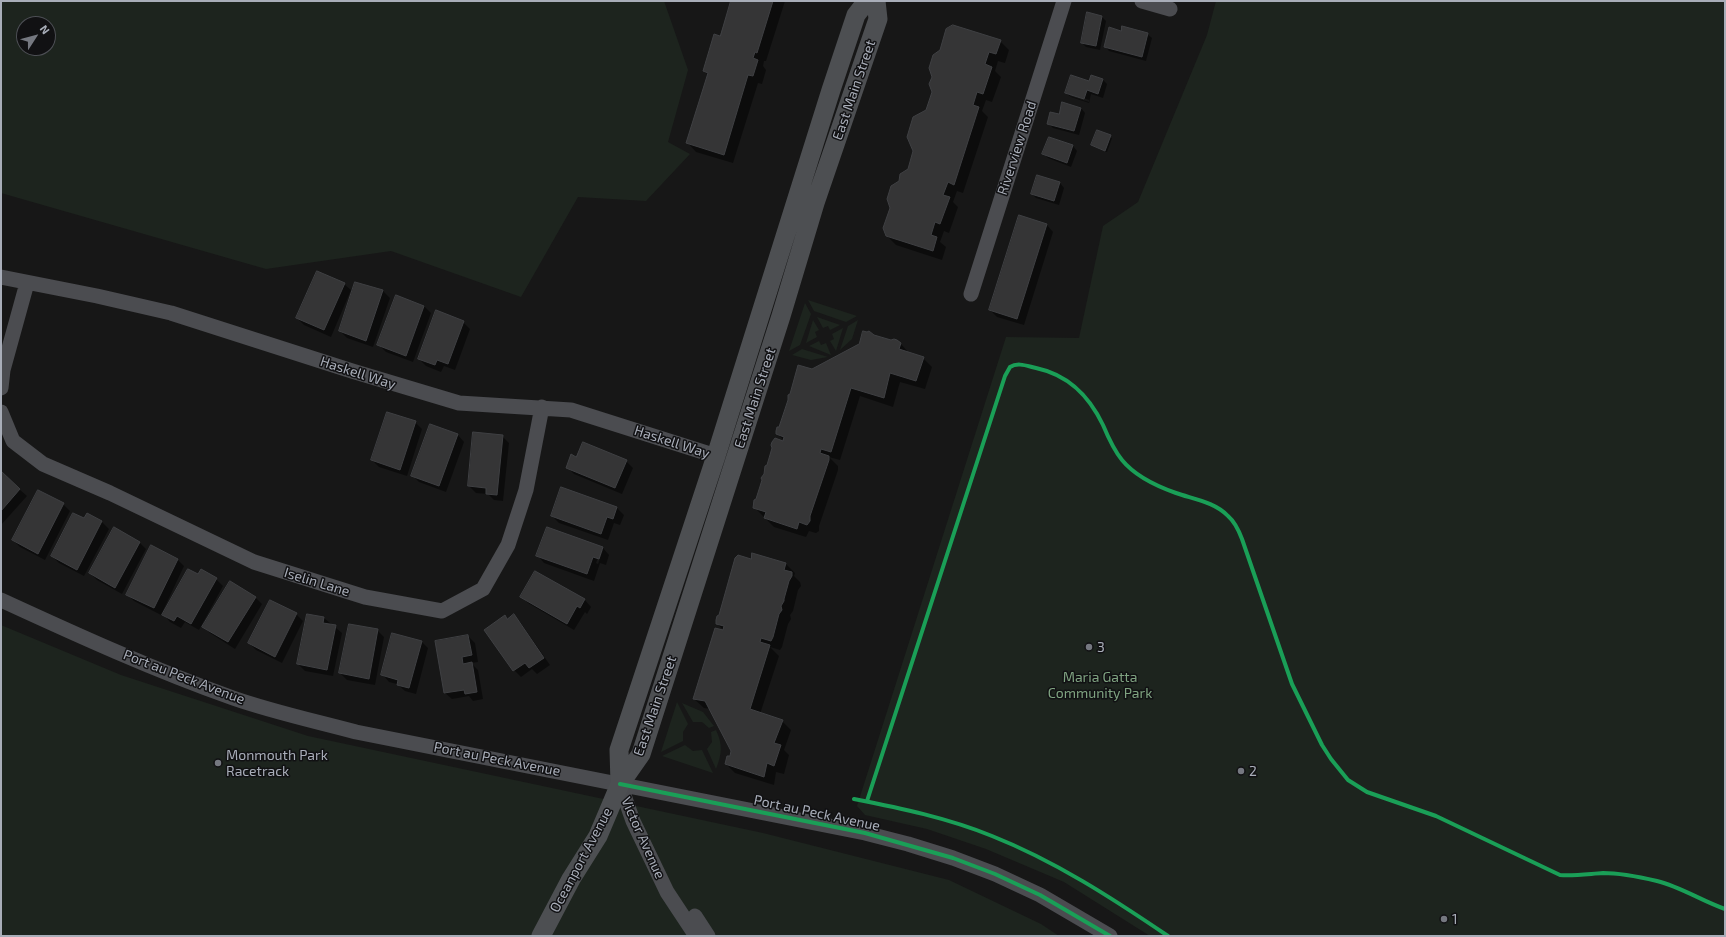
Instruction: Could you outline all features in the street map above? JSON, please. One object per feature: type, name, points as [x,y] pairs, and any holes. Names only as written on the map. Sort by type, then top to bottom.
[{"type":"main road","name":"East Main Street","points":[[620,784],[619,750],[716,456],[836,75],[856,15],[867,1]]},
{"type":"main road","name":"East Main Street","points":[[620,784],[641,754],[783,310],[815,202],[878,19],[876,1]]},
{"type":"main road","name":"Oceanport Avenue","points":[[541,936],[571,879],[598,836],[620,784]]},
{"type":"street","name":"Riverview Road","points":[[971,294],[1064,1]]},
{"type":"street","points":[[1142,1],[1170,9]]},
{"type":"street","name":"Haskell Way","points":[[1,277],[172,313],[352,371],[459,403],[571,410],[716,456]]},
{"type":"street","points":[[1,388],[3,370],[27,283]]},
{"type":"street","name":"Iselin Lane","points":[[1,412],[13,441],[43,464],[110,493],[254,562],[365,597],[442,611],[483,589],[508,544],[526,490],[542,407]]},
{"type":"street","name":"Port au Peck Avenue","points":[[1,600],[91,641],[176,676],[234,698],[292,716],[356,732],[865,833],[953,858],[995,874],[1040,895],[1110,936]]},
{"type":"street","name":"Victor Avenue","points":[[620,784],[633,821],[667,892],[696,936]]},
{"type":"street","name":"Victor Avenue","points":[[667,892],[684,902],[708,936]]},
{"type":"green space","points":[[1,1],[664,1],[688,70],[668,142],[690,154],[646,201],[578,197],[521,297],[391,251],[266,269],[1,193]]},
{"type":"green space","name":"Maria Gatta Community Park","points":[[1216,1],[1725,1],[1725,936],[1150,936],[1064,882],[986,849],[927,829],[865,815],[857,806],[1006,337],[1079,338],[1103,226],[1138,202],[1207,35]]},
{"type":"green space","points":[[808,300],[857,316],[846,322],[814,311]]},
{"type":"green space","points":[[805,303],[811,314],[800,345],[789,351]]},
{"type":"green space","points":[[817,317],[840,325],[830,330],[828,326],[823,328]]},
{"type":"green space","points":[[813,320],[819,330],[815,332],[817,337],[806,343]]},
{"type":"green space","points":[[858,320],[852,339],[840,350],[848,326]]},
{"type":"green space","points":[[843,328],[836,351],[830,341],[834,339],[832,334]]},
{"type":"green space","points":[[819,341],[821,345],[826,343],[831,355],[809,346]]},
{"type":"green space","points":[[802,349],[828,357],[811,360],[792,355]]},
{"type":"green space","name":"Monmouth Park Racetrack","points":[[1,625],[121,675],[308,736],[763,833],[949,880],[1041,924],[1059,936],[1,936]]},
{"type":"green space","points":[[677,702],[688,724],[683,732],[683,741],[661,752]]},
{"type":"green space","points":[[682,703],[703,712],[714,726],[709,728],[702,722],[693,722]]},
{"type":"green space","points":[[716,730],[721,745],[721,750],[716,769],[707,749],[712,742],[711,732]]},
{"type":"green space","points":[[685,745],[693,751],[702,750],[713,773],[662,756]]},
{"type":"building","points":[[731,1],[773,1],[757,53],[755,52],[753,58],[758,60],[753,76],[748,75],[724,155],[686,143],[708,73],[703,71],[714,34],[720,36]]},
{"type":"building","points":[[1087,12],[1102,16],[1096,46],[1081,43]]},
{"type":"building","points":[[953,25],[1001,40],[996,54],[989,52],[985,64],[992,67],[983,94],[977,92],[973,105],[979,107],[954,185],[948,182],[943,195],[950,197],[940,224],[935,222],[931,235],[937,237],[933,251],[886,236],[883,228],[890,208],[887,199],[891,186],[899,181],[900,174],[908,169],[913,151],[907,137],[913,117],[926,110],[932,92],[929,84],[932,77],[929,68],[933,55],[940,50],[946,29]]},
{"type":"building","points":[[1122,26],[1148,33],[1142,57],[1104,47],[1109,27],[1121,31]]},
{"type":"building","points":[[1071,75],[1089,81],[1091,75],[1103,79],[1098,94],[1087,90],[1084,99],[1065,93]]},
{"type":"building","points":[[1062,102],[1081,108],[1074,131],[1047,124],[1050,112],[1059,114]]},
{"type":"building","points":[[1097,130],[1111,135],[1105,151],[1091,145]]},
{"type":"building","points":[[1049,137],[1073,145],[1067,163],[1042,154]]},
{"type":"building","points":[[1037,175],[1060,182],[1054,201],[1031,194]]},
{"type":"building","points":[[1019,215],[1047,224],[1017,319],[989,310]]},
{"type":"building","points":[[317,271],[345,283],[324,330],[296,318]]},
{"type":"building","points":[[355,282],[383,290],[366,341],[339,331]]},
{"type":"building","points":[[396,295],[424,306],[406,356],[377,345]]},
{"type":"building","points":[[436,310],[464,321],[448,364],[437,360],[435,365],[418,359]]},
{"type":"building","points":[[863,331],[869,331],[874,335],[891,340],[897,340],[901,343],[899,349],[924,357],[916,381],[890,373],[884,398],[851,388],[831,452],[821,449],[820,453],[829,456],[829,460],[810,516],[810,521],[807,525],[799,522],[797,529],[764,518],[766,512],[753,508],[754,500],[756,499],[765,466],[767,465],[772,448],[772,442],[775,438],[783,441],[784,437],[776,434],[776,431],[777,427],[779,427],[788,400],[788,395],[790,394],[798,365],[812,369],[859,344]]},
{"type":"building","points":[[387,412],[416,421],[400,470],[371,460]]},
{"type":"building","points":[[430,424],[458,434],[439,486],[411,476]]},
{"type":"building","points":[[473,432],[503,435],[497,495],[486,494],[486,488],[468,486]]},
{"type":"building","points":[[583,442],[627,460],[615,488],[566,468],[571,454],[576,457]]},
{"type":"building","points":[[1,471],[20,489],[1,511]]},
{"type":"building","points":[[561,487],[617,507],[613,519],[607,517],[601,534],[551,516]]},
{"type":"building","points":[[38,490],[64,503],[38,554],[12,540]]},
{"type":"building","points":[[73,513],[84,518],[87,513],[102,521],[77,570],[51,556]]},
{"type":"building","points":[[114,527],[140,542],[115,588],[89,573]]},
{"type":"building","points":[[547,527],[603,547],[599,559],[593,557],[587,574],[536,556]]},
{"type":"building","points":[[151,545],[178,559],[154,608],[126,595]]},
{"type":"building","points":[[752,553],[786,563],[784,570],[792,572],[773,637],[771,641],[761,638],[760,642],[770,645],[750,709],[783,720],[774,743],[781,745],[774,766],[767,763],[764,777],[725,764],[727,756],[730,756],[731,751],[705,701],[693,699],[715,628],[723,630],[724,626],[716,624],[716,620],[717,616],[719,615],[735,558],[738,555],[751,559]]},
{"type":"building","points":[[188,569],[198,574],[201,569],[217,578],[191,624],[177,616],[174,621],[162,615]]},
{"type":"building","points":[[535,571],[585,599],[580,608],[577,606],[567,624],[520,597]]},
{"type":"building","points":[[230,581],[256,597],[228,642],[202,627]]},
{"type":"building","points":[[270,600],[297,613],[275,657],[248,643]]},
{"type":"building","points":[[307,614],[324,617],[323,623],[336,625],[327,670],[297,664]]},
{"type":"building","points":[[514,614],[544,658],[529,668],[525,663],[513,671],[484,630],[505,615],[507,619]]},
{"type":"building","points":[[349,624],[378,629],[369,679],[339,673]]},
{"type":"building","points":[[392,633],[422,641],[409,688],[397,685],[398,680],[381,675]]},
{"type":"building","points":[[468,635],[472,655],[462,657],[463,664],[472,662],[477,692],[465,694],[464,690],[444,693],[435,641]]},
{"type":"cycle path","points":[[867,801],[1005,376],[1010,367],[1023,365],[1048,371],[1068,381],[1077,388],[1091,405],[1119,456],[1133,471],[1146,480],[1161,487],[1217,507],[1233,521],[1242,539],[1292,684],[1322,745],[1348,780],[1367,792],[1436,816],[1560,875],[1610,873],[1644,878],[1675,887],[1725,909]]},
{"type":"cycle path","points":[[620,784],[865,833],[953,858],[995,874],[1040,895],[1110,936]]},
{"type":"cycle path","points":[[854,799],[941,819],[992,836],[1015,846],[1083,881],[1168,936]]},
{"type":"place","name":"3","points":[[1089,647]]},
{"type":"place","name":"Monmouth Park Racetrack","points":[[218,763]]},
{"type":"place","name":"2","points":[[1241,771]]},
{"type":"place","name":"1","points":[[1444,919]]}]
